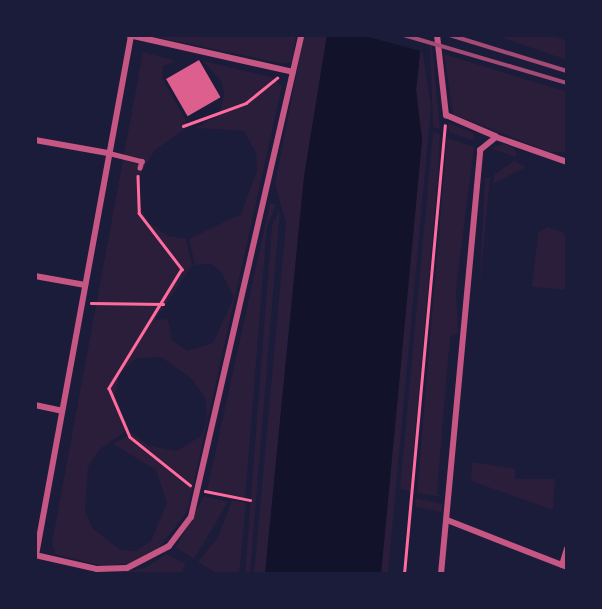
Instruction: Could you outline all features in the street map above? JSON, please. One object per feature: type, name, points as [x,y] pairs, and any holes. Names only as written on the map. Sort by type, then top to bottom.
[{"type":"street","points":[[293,72],[129,35],[85,285],[59,410],[35,555],[97,569],[140,564],[177,538],[201,490],[293,72],[301,35]]},
{"type":"street","points":[[437,35],[446,115],[567,162]]},
{"type":"street","points":[[441,574],[480,150],[496,136]]},
{"type":"street","points":[[35,140],[142,161],[140,168]]},
{"type":"street","points":[[35,276],[85,285]]},
{"type":"street","points":[[35,405],[59,410]]},
{"type":"street","points":[[447,520],[564,566],[567,549]]},
{"type":"path","points":[[183,126],[246,103],[283,69]]},
{"type":"path","points":[[404,574],[446,115]]},
{"type":"path","points":[[140,168],[139,213],[182,262],[163,304],[109,388],[130,438],[154,462],[201,490],[250,500]]},
{"type":"path","points":[[82,301],[163,304]]},
{"type":"shaded area","points":[[147,35],[296,35],[292,62],[284,64]]},
{"type":"shaded area","points":[[304,35],[327,35],[304,177],[265,574],[254,574],[286,223],[275,184]]},
{"type":"shaded area","points":[[327,35],[422,35],[416,90],[422,140],[381,574],[265,574],[304,177]]},
{"type":"shaded area","points":[[494,35],[551,35],[567,41],[567,60]]},
{"type":"shaded area","points":[[421,44],[431,106],[388,574],[381,574],[422,140],[416,90]]},
{"type":"shaded area","points":[[430,45],[432,46],[440,129],[433,127]]},
{"type":"shaded area","points":[[143,52],[176,61],[163,66],[162,78],[189,126],[155,150],[141,173],[137,198],[148,222],[168,236],[186,239],[192,266],[155,320],[168,319],[172,340],[187,351],[213,343],[234,297],[221,272],[211,264],[195,265],[189,239],[241,214],[257,170],[256,153],[244,131],[196,128],[219,115],[224,95],[222,82],[203,61],[271,77],[282,86],[187,512],[159,548],[131,563],[103,566],[55,554],[52,543]],"holes":[[[161,357],[191,378],[206,399],[207,421],[201,436],[177,451],[149,446],[133,433],[113,444],[156,470],[167,503],[151,541],[136,551],[121,550],[93,529],[85,511],[88,467],[100,449],[129,429],[115,396],[120,373],[137,358]]]},
{"type":"shaded area","points":[[444,54],[567,92],[567,152],[549,152],[453,114]]},
{"type":"shaded area","points":[[448,123],[473,133],[474,141],[449,132]]},
{"type":"shaded area","points":[[433,132],[440,134],[438,176],[410,491],[400,489]]},
{"type":"shaded area","points":[[447,138],[474,147],[456,290],[458,333],[450,337],[437,493],[442,497],[417,493]]},
{"type":"shaded area","points":[[504,144],[515,149],[516,157],[490,148]]},
{"type":"shaded area","points":[[514,161],[526,167],[493,184],[494,175]]},
{"type":"shaded area","points":[[490,177],[479,293],[485,179]]},
{"type":"shaded area","points":[[270,203],[276,205],[267,227],[245,498],[207,490]]},
{"type":"shaded area","points":[[280,209],[250,574],[245,574],[272,225]]},
{"type":"shaded area","points":[[547,227],[567,234],[567,290],[532,287],[538,233]]},
{"type":"shaded area","points":[[472,462],[515,469],[515,479],[555,479],[553,510],[471,481]]},
{"type":"shaded area","points":[[204,496],[228,502],[194,559],[176,547]]},
{"type":"shaded area","points":[[415,498],[442,504],[442,512],[416,507]]},
{"type":"shaded area","points":[[232,500],[246,503],[239,574],[218,574],[198,562],[218,537]]},
{"type":"shaded area","points":[[166,554],[186,564],[181,574],[113,574],[145,568]]},
{"type":"pier","points":[[361,35],[425,35],[424,52]]},
{"type":"building","points":[[199,60],[220,97],[188,116],[166,79]]},
{"type":"railway","points":[[404,35],[567,83]]},
{"type":"railway","points":[[450,35],[567,71]]}]
